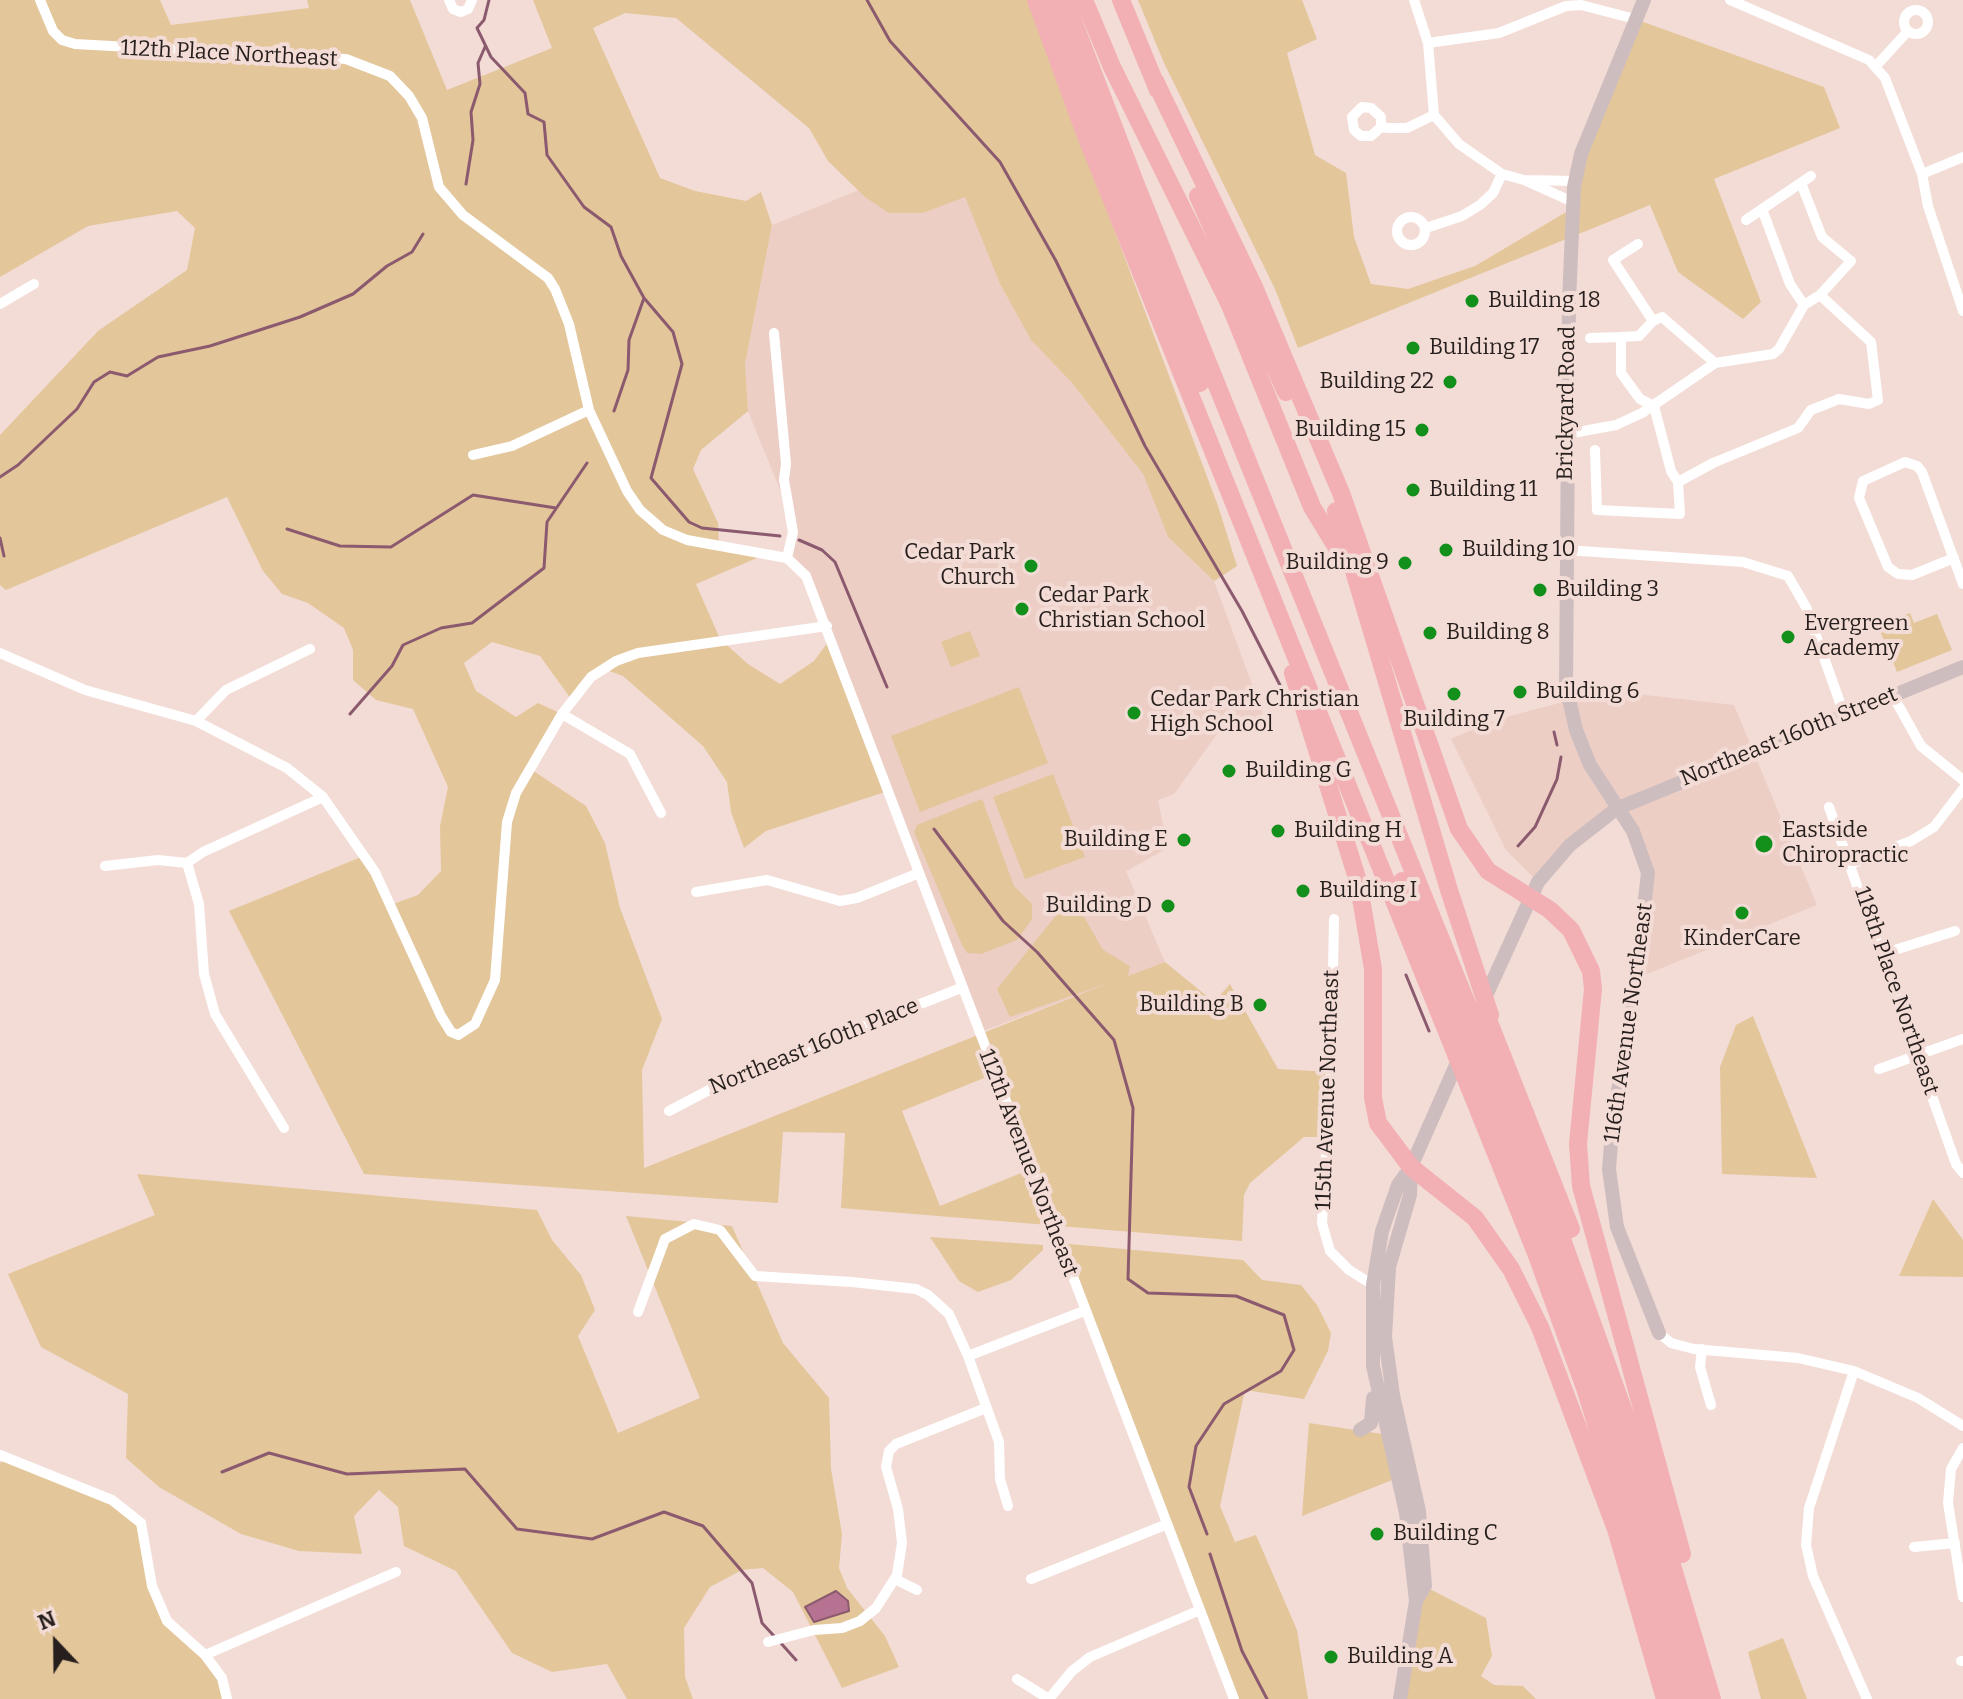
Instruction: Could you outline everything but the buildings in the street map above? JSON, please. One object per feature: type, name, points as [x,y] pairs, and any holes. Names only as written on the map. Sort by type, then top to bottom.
[{"type":"highway","points":[[1036,0],[1109,193],[1243,518],[1536,1253],[1586,1391],[1681,1699]]},
{"type":"highway","points":[[1051,0],[1113,169],[1526,1187],[1594,1371],[1669,1608],[1694,1699]]},
{"type":"highway","points":[[1065,0],[1136,185],[1562,1239],[1637,1448],[1712,1699]]},
{"type":"highway","points":[[1076,0],[1177,264],[1560,1198],[1675,1526]]},
{"type":"highway","points":[[1084,0],[1112,67],[1230,305],[1316,515],[1373,607],[1400,661]]},
{"type":"highway","points":[[1121,0],[1215,238],[1280,377],[1339,519],[1449,890],[1507,1064]]},
{"type":"highway","points":[[1155,81],[1278,343],[1363,549],[1450,809],[1466,843],[1488,871],[1529,897],[1571,930],[1591,971],[1593,989],[1578,1144],[1581,1186],[1723,1699]]},
{"type":"highway","points":[[1243,518],[1358,881],[1373,969],[1374,1111],[1389,1141],[1411,1167],[1467,1210],[1493,1239],[1540,1327],[1616,1529],[1665,1699]]},
{"type":"highway","points":[[1648,1589],[1669,1608]]},
{"type":"main road","name":"Brickyard Road","points":[[1616,809],[1590,765],[1568,703],[1567,434],[1573,202],[1581,154],[1644,0]]},
{"type":"main road","name":"Northeast 160th Street","points":[[1411,1167],[1529,897],[1570,845],[1616,809],[1963,667]]},
{"type":"main road","name":"116th Avenue Northeast","points":[[1616,809],[1633,831],[1645,857],[1649,891],[1613,1119],[1609,1169],[1617,1227],[1659,1333]]},
{"type":"main road","points":[[1360,1430],[1371,1423],[1373,1285],[1382,1231],[1398,1185],[1411,1167]]},
{"type":"main road","points":[[1411,1167],[1410,1195],[1395,1239],[1386,1300],[1387,1364],[1422,1539],[1425,1586],[1416,1601]]},
{"type":"main road","points":[[1373,1366],[1384,1388],[1395,1437],[1403,1447]]},
{"type":"main road","points":[[1373,1366],[1404,1501]]},
{"type":"main road","points":[[1400,1699],[1416,1601],[1400,1457],[1403,1447]]},
{"type":"street","name":"112th Place Northeast","points":[[40,0],[53,31],[62,40],[75,44],[346,59],[390,76],[409,96],[422,118],[439,187],[463,215],[548,278],[555,289],[569,324],[589,410],[627,491],[640,510],[663,530],[687,540],[787,558]]},
{"type":"street","points":[[449,0],[453,9],[461,12],[468,9],[472,0]]},
{"type":"street","points":[[1414,0],[1428,43],[1434,115],[1459,144],[1502,174],[1524,180],[1573,202]]},
{"type":"street","points":[[1730,0],[1876,66],[1885,78],[1922,174],[1928,206],[1958,280],[1963,311]]},
{"type":"street","points":[[1428,43],[1499,33],[1566,6],[1581,5],[1635,19]]},
{"type":"street","points":[[1876,66],[1908,31]]},
{"type":"street","points":[[1381,127],[1407,128],[1434,115]]},
{"type":"street","points":[[1922,174],[1963,157]]},
{"type":"street","points":[[1426,228],[1462,216],[1480,205],[1493,193],[1502,174]]},
{"type":"street","points":[[1746,220],[1811,176]]},
{"type":"street","points":[[1524,180],[1575,181]]},
{"type":"street","points":[[1567,434],[1616,425],[1654,406],[1715,363],[1773,354],[1804,305],[1820,295],[1851,261],[1822,237],[1801,183]]},
{"type":"street","points":[[1762,209],[1790,284],[1804,305]]},
{"type":"street","points":[[1638,244],[1613,260],[1653,321]]},
{"type":"street","points":[[0,304],[34,284]]},
{"type":"street","points":[[1678,482],[1713,463],[1798,428],[1811,410],[1839,399],[1869,404],[1878,400],[1871,342],[1820,295]]},
{"type":"street","points":[[1590,338],[1639,336],[1653,321],[1662,317],[1715,363]]},
{"type":"street","points":[[0,653],[85,690],[196,721],[287,768],[323,797],[375,872],[441,1016],[451,1032],[466,1032],[485,1007],[495,980],[507,822],[516,793],[562,714],[591,677],[616,661],[638,653],[827,626],[806,576],[787,558],[793,532],[785,493],[786,464],[774,333]]},
{"type":"street","points":[[1595,450],[1597,510],[1680,514],[1678,482],[1671,471],[1654,406],[1640,399],[1621,373],[1621,337]]},
{"type":"street","points":[[473,455],[512,446],[589,410]]},
{"type":"street","points":[[1954,558],[1903,575],[1888,567],[1859,498],[1860,488],[1870,475],[1905,462],[1917,466],[1954,558],[1963,584]]},
{"type":"street","points":[[1566,550],[1743,562],[1788,576],[1806,607],[1844,714]]},
{"type":"street","name":"112th Avenue Northeast","points":[[827,626],[961,988],[1234,1699]]},
{"type":"street","points":[[196,721],[226,690],[310,649]]},
{"type":"street","points":[[1892,694],[1921,746],[1963,780]]},
{"type":"street","points":[[562,714],[630,754],[661,813]]},
{"type":"street","points":[[1851,864],[1911,841],[1934,827],[1963,789]]},
{"type":"street","points":[[105,866],[158,860],[187,863],[203,852],[323,797]]},
{"type":"street","name":"118th Place Northeast","points":[[1829,807],[1956,1164],[1963,1173]]},
{"type":"street","points":[[187,863],[199,904],[204,974],[215,1014],[284,1128]]},
{"type":"street","points":[[696,892],[731,883],[767,880],[840,901],[857,898],[919,873]]},
{"type":"street","name":"115th Avenue Northeast","points":[[1334,919],[1331,1072],[1322,1223],[1330,1251],[1349,1270],[1373,1285]]},
{"type":"street","points":[[1882,954],[1955,931]]},
{"type":"street","name":"Northeast 160th Place","points":[[669,1111],[732,1078],[961,988]]},
{"type":"street","points":[[1879,1069],[1963,1039]]},
{"type":"street","points":[[638,1312],[665,1239],[694,1224],[720,1230],[755,1276],[916,1289],[928,1295],[949,1314],[968,1356],[999,1442],[1000,1479],[1008,1506]]},
{"type":"street","points":[[968,1356],[1084,1311]]},
{"type":"street","points":[[1659,1333],[1671,1343],[1798,1358],[1854,1371],[1918,1398],[1963,1426]]},
{"type":"street","points":[[1702,1349],[1700,1367],[1711,1405]]},
{"type":"street","points":[[1854,1371],[1809,1508],[1806,1545],[1813,1576],[1867,1699]]},
{"type":"street","points":[[768,1642],[814,1630],[842,1628],[860,1621],[876,1608],[895,1579],[902,1543],[898,1509],[886,1467],[889,1451],[896,1444],[986,1408]]},
{"type":"street","points":[[1963,1448],[1951,1469],[1948,1503],[1963,1597]]},
{"type":"street","points":[[0,1455],[112,1500],[141,1523],[152,1586],[167,1621],[205,1655],[222,1678],[227,1699]]},
{"type":"street","points":[[1031,1579],[1165,1525]]},
{"type":"street","points":[[1914,1547],[1955,1543]]},
{"type":"street","points":[[205,1655],[396,1572]]},
{"type":"street","points":[[895,1579],[917,1590]]},
{"type":"street","points":[[1017,1679],[1049,1699],[1072,1671],[1090,1657],[1200,1610]]},
{"type":"shaded area","points":[[0,0],[160,0],[171,25],[309,8],[307,0],[410,0],[447,90],[552,48],[533,0],[1028,0],[1218,506],[1237,566],[1214,581],[1168,537],[1143,474],[1072,383],[1031,340],[1000,284],[965,197],[923,213],[889,213],[865,197],[828,161],[809,128],[676,18],[625,13],[593,28],[660,178],[695,191],[746,201],[761,192],[772,225],[745,364],[748,411],[701,450],[693,469],[718,523],[719,547],[764,555],[696,584],[720,639],[748,664],[780,684],[814,661],[831,638],[888,791],[766,831],[744,848],[731,812],[727,782],[703,746],[623,676],[599,667],[574,703],[540,656],[492,642],[464,663],[476,691],[516,717],[538,703],[562,714],[532,770],[586,806],[605,843],[620,908],[662,1019],[642,1070],[644,1168],[1106,984],[1010,1017],[997,989],[1058,913],[1071,909],[1084,917],[1103,950],[1130,966],[1128,976],[1165,962],[1214,1002],[1230,984],[1278,1069],[1331,1072],[1327,1137],[1304,1137],[1250,1183],[1244,1195],[1242,1241],[841,1208],[845,1133],[783,1132],[778,1203],[364,1174],[229,911],[361,857],[388,906],[418,895],[441,871],[440,826],[448,787],[413,709],[376,700],[353,680],[353,650],[344,628],[308,603],[282,594],[263,571],[227,497],[6,590],[0,585],[0,435],[98,331],[187,270],[195,228],[177,211],[88,226],[0,277]],"holes":[[[994,1074],[1031,1169],[940,1206],[902,1111]]]},
{"type":"shaded area","points":[[1138,0],[1302,0],[1317,39],[1287,53],[1315,155],[1346,173],[1354,237],[1371,284],[1408,289],[1475,266],[1573,208],[1574,187],[1635,19],[1824,87],[1840,128],[1714,179],[1761,302],[1743,319],[1678,272],[1650,205],[1298,348],[1275,289],[1164,63]]},
{"type":"shaded area","name":"Cedar Park Christian School","points":[[859,190],[889,213],[923,213],[965,196],[1000,284],[1031,340],[1072,383],[1143,474],[1168,537],[1214,581],[1263,714],[1220,730],[1174,794],[1158,800],[1168,848],[1126,871],[1165,962],[978,1033],[813,592],[787,558],[791,517],[748,411],[745,364],[772,225]]},
{"type":"shaded area","points":[[1910,613],[1914,623],[1937,614],[1952,650],[1897,672],[1878,626]]},
{"type":"shaded area","points":[[970,631],[980,656],[951,667],[941,642]]},
{"type":"shaded area","points":[[1566,686],[1734,705],[1817,905],[1635,979],[1648,874],[1616,810],[1538,882],[1506,850],[1451,739],[1495,720],[1563,702]]},
{"type":"shaded area","points":[[1019,687],[1048,763],[920,812],[891,736]]},
{"type":"shaded area","points":[[1053,774],[1085,857],[1025,879],[993,797]]},
{"type":"shaded area","points":[[982,799],[1014,886],[1032,904],[1032,919],[1017,940],[981,954],[967,953],[962,945],[914,832],[917,825]]},
{"type":"shaded area","points":[[1753,1016],[1817,1178],[1722,1174],[1720,1067],[1736,1025]]},
{"type":"shaded area","points":[[137,1174],[537,1210],[552,1240],[581,1275],[595,1310],[578,1336],[618,1433],[700,1398],[626,1216],[732,1226],[783,1343],[829,1398],[831,1469],[842,1534],[839,1568],[847,1588],[885,1636],[899,1667],[842,1688],[793,1592],[763,1568],[742,1570],[710,1587],[684,1628],[685,1677],[693,1699],[627,1699],[607,1664],[552,1672],[512,1653],[456,1571],[404,1546],[398,1507],[379,1490],[354,1516],[362,1554],[299,1551],[241,1534],[159,1487],[126,1458],[128,1394],[41,1347],[8,1274],[155,1215]]},
{"type":"shaded area","points":[[1933,1199],[1963,1240],[1963,1277],[1899,1276]]},
{"type":"shaded area","points":[[930,1237],[1043,1245],[1043,1250],[1011,1280],[978,1292],[959,1281]]},
{"type":"shaded area","points":[[1059,1243],[1243,1260],[1262,1280],[1301,1285],[1317,1305],[1331,1333],[1328,1351],[1304,1399],[1245,1390],[1220,1506],[1235,1542],[1256,1535],[1297,1630],[1308,1699],[1234,1699]]},
{"type":"shaded area","points":[[1309,1423],[1382,1434],[1392,1480],[1302,1516]]},
{"type":"shaded area","points":[[6,1459],[112,1500],[141,1523],[152,1586],[167,1621],[205,1655],[227,1699],[0,1699],[0,1463]]},
{"type":"shaded area","points":[[1420,1584],[1486,1618],[1492,1656],[1481,1676],[1494,1685],[1523,1686],[1536,1699],[1400,1699]]},
{"type":"shaded area","points":[[836,1591],[848,1601],[849,1611],[814,1622],[805,1607]]},
{"type":"shaded area","points":[[1783,1638],[1807,1699],[1761,1699],[1748,1652]]},
{"type":"waterway","points":[[489,0],[484,20],[477,28],[491,57],[525,93],[528,114],[544,122],[547,155],[584,207],[611,227],[621,256],[644,298],[673,332],[682,364],[651,478],[689,522],[702,528],[780,536]]},
{"type":"waterway","points":[[867,0],[890,41],[1000,162],[1056,261],[1145,446],[1242,611],[1284,693]]},
{"type":"waterway","points":[[466,184],[473,140],[471,112],[480,84],[478,63],[485,47]]},
{"type":"waterway","points":[[0,477],[18,465],[77,409],[94,382],[110,372],[127,376],[158,357],[210,346],[300,317],[353,294],[387,266],[412,252],[423,234]]},
{"type":"waterway","points":[[614,411],[628,370],[629,340],[644,298]]},
{"type":"waterway","points":[[350,714],[392,666],[403,645],[441,628],[472,623],[544,568],[547,522],[587,463]]},
{"type":"waterway","points":[[287,529],[340,546],[391,547],[473,495],[556,508]]},
{"type":"waterway","points":[[0,538],[4,556]]},
{"type":"waterway","points":[[799,540],[822,550],[835,562],[887,687]]},
{"type":"waterway","points":[[1554,732],[1557,745]]},
{"type":"waterway","points":[[1518,846],[1535,827],[1557,779],[1561,757]]},
{"type":"waterway","points":[[934,829],[1003,921],[1037,952],[1114,1040],[1133,1108],[1128,1279],[1148,1293],[1236,1296],[1284,1315],[1294,1350],[1281,1371],[1224,1404],[1196,1446],[1189,1487],[1207,1534]]},
{"type":"waterway","points":[[1406,975],[1429,1031]]},
{"type":"waterway","points":[[222,1472],[269,1453],[347,1474],[465,1469],[517,1529],[592,1539],[664,1512],[703,1526],[752,1583],[762,1623],[774,1636]]},
{"type":"waterway","points":[[1210,1554],[1242,1651],[1267,1699]]},
{"type":"waterway","points":[[779,1641],[796,1660]]},
{"type":"place","name":"Building 18","points":[[1472,301]]},
{"type":"place","name":"Building 17","points":[[1413,348]]},
{"type":"place","name":"Building 22","points":[[1450,382]]},
{"type":"place","name":"Building 15","points":[[1422,430]]},
{"type":"place","name":"Building 11","points":[[1413,490]]},
{"type":"place","name":"Building 10","points":[[1446,550]]},
{"type":"place","name":"Building 9","points":[[1405,563]]},
{"type":"place","name":"Cedar Park Church","points":[[1031,566]]},
{"type":"place","name":"Building 3","points":[[1540,590]]},
{"type":"place","name":"Cedar Park Christian School","points":[[1022,609]]},
{"type":"place","name":"Building 8","points":[[1430,633]]},
{"type":"place","name":"Evergreen Academy","points":[[1788,637]]},
{"type":"place","name":"Building 6","points":[[1520,692]]},
{"type":"place","name":"Building 7","points":[[1454,694]]},
{"type":"place","name":"Cedar Park Christian High School","points":[[1134,713]]},
{"type":"place","name":"Building G","points":[[1229,771]]},
{"type":"place","name":"Building H","points":[[1278,831]]},
{"type":"place","name":"Building E","points":[[1184,840]]},
{"type":"place","name":"Eastside Chiropractic","points":[[1764,844]]},
{"type":"place","name":"Building I","points":[[1303,891]]},
{"type":"place","name":"Building D","points":[[1168,906]]},
{"type":"place","name":"KinderCare","points":[[1742,913]]},
{"type":"place","name":"Building B","points":[[1260,1005]]},
{"type":"place","name":"Building C","points":[[1377,1534]]},
{"type":"place","name":"Building A","points":[[1331,1657]]}]
